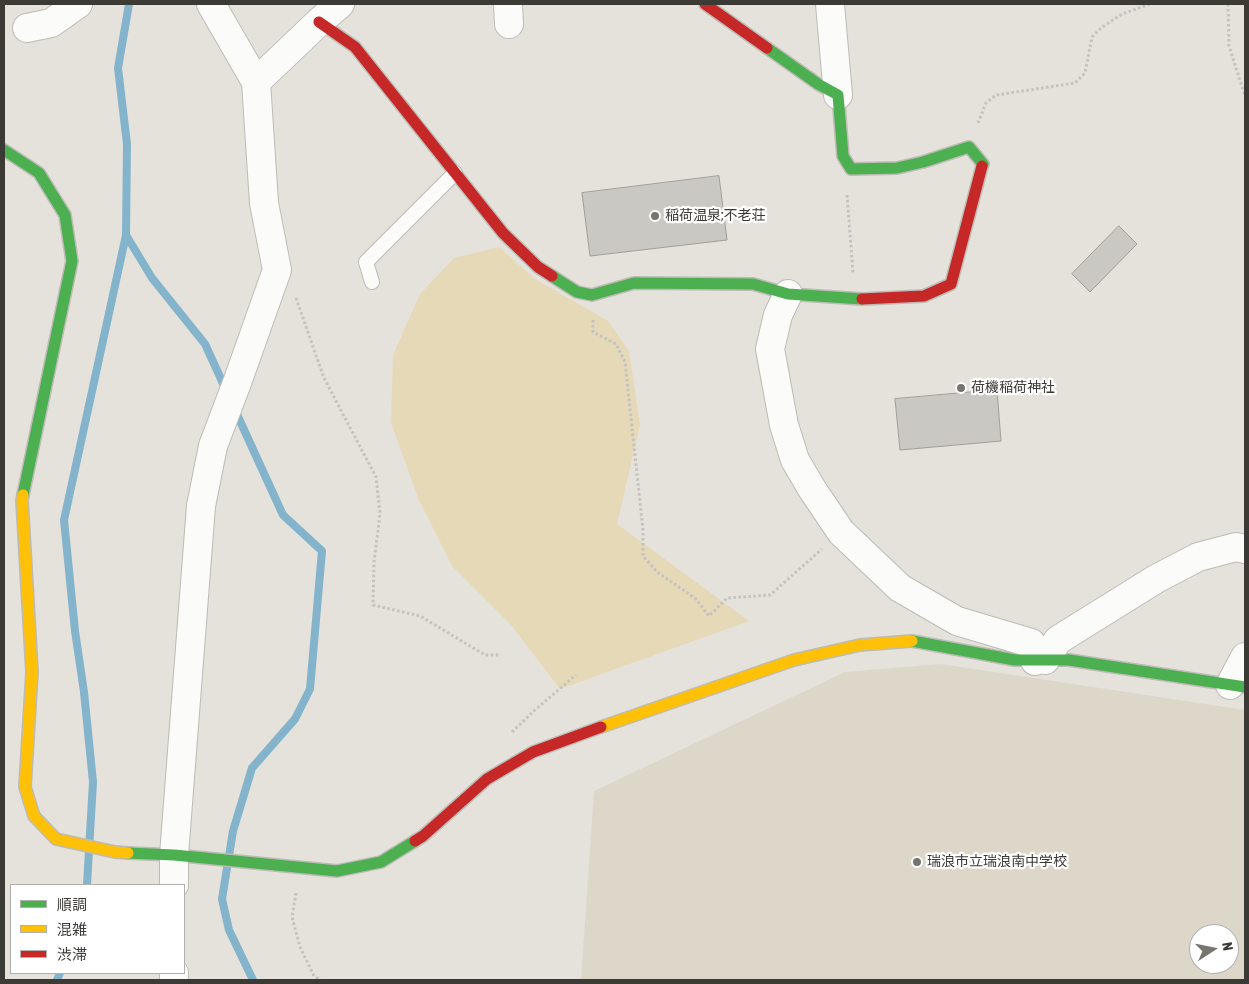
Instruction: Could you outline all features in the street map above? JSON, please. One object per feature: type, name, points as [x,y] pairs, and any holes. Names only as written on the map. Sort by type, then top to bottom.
[{"type":"street","points":[[27,28],[51,23],[78,4]]},
{"type":"street","points":[[174,884],[174,855],[201,506],[213,446],[277,270],[264,202],[256,82],[211,4]]},
{"type":"street","points":[[256,82],[340,4]]},
{"type":"street","points":[[705,4],[818,84],[838,95]]},
{"type":"street","points":[[319,22],[355,47],[503,233],[538,267],[577,292],[592,295],[634,283],[753,284],[788,294],[855,298],[924,296],[951,284],[983,164],[969,147],[923,162],[897,168],[851,169],[843,156],[830,4]]},
{"type":"street","points":[[4,150],[39,173],[65,215],[72,261],[22,500],[32,672],[25,788],[34,816],[56,839],[115,852],[174,855],[337,871],[381,862],[423,836],[487,779],[533,752],[794,660],[860,645],[914,641],[1015,660],[1069,660],[1238,686],[1245,656]]},
{"type":"street","points":[[788,294],[778,315],[770,350],[784,425],[795,460],[841,532],[900,588],[957,621],[1031,642],[1040,660]]},
{"type":"street","points":[[1040,660],[1058,640],[1156,579],[1198,557],[1236,547],[1245,549]]},
{"type":"lane","points":[[372,282],[366,262],[455,173]]},
{"type":"path","points":[[969,147],[986,102],[996,95],[1075,83],[1085,73],[1092,37],[1101,28],[1122,14],[1150,4]]},
{"type":"path","points":[[1228,4],[1230,46],[1245,96]]},
{"type":"path","points":[[845,159],[855,298]]},
{"type":"path","points":[[277,270],[289,279],[324,378],[376,477],[380,514],[374,562],[373,605],[420,616],[485,655],[500,655]]},
{"type":"path","points":[[592,295],[594,310],[593,332],[616,344],[625,362],[643,530],[643,556],[657,572],[695,598],[709,616],[727,598],[770,596],[841,532]]},
{"type":"path","points":[[510,734],[576,675]]},
{"type":"path","points":[[300,867],[292,917],[300,947],[314,976],[321,980]]},
{"type":"shaded area","points":[[499,247],[535,279],[608,321],[629,351],[640,425],[617,524],[749,621],[560,689],[511,625],[452,566],[419,500],[391,423],[393,355],[420,294],[454,258]]},
{"type":"shaded area","name":"瑞浪市立瑞浪南中学校","points":[[941,664],[1245,710],[1245,980],[581,980],[594,791],[845,672]]},
{"type":"building","name":"稲荷温泉;不老荘","points":[[719,176],[727,240],[590,256],[582,193]]},
{"type":"building","points":[[1119,226],[1137,244],[1090,292],[1072,274]]},
{"type":"building","points":[[997,390],[1001,441],[900,450],[895,399]]},
{"type":"waterway","points":[[87,884],[93,782],[64,520],[126,235],[127,144],[118,68],[129,4]]},
{"type":"waterway","points":[[126,235],[152,278],[205,344],[226,390]]},
{"type":"waterway","points":[[235,410],[283,515],[322,551],[310,689],[295,719],[252,768],[233,831],[222,899],[229,930],[253,980]]},
{"type":"waterway","points":[[57,980],[60,974]]},
{"type":"traffic: fast","points":[[767,48],[818,84],[838,95],[843,156],[851,169],[897,168],[923,162],[969,147],[983,164],[982,166]]},
{"type":"traffic: fast","points":[[4,150],[39,173],[65,215],[72,261],[23,495]]},
{"type":"traffic: fast","points":[[552,276],[577,292],[592,295],[634,283],[753,284],[788,294],[862,299]]},
{"type":"traffic: fast","points":[[912,641],[1015,660],[1069,660],[1245,687]]},
{"type":"traffic: fast","points":[[128,853],[174,855],[337,871],[381,862],[415,841]]},
{"type":"traffic: slow","points":[[23,495],[32,672],[25,787],[34,816],[56,839],[128,853]]},
{"type":"traffic: slow","points":[[601,727],[794,660],[860,645],[912,641]]},
{"type":"traffic: jam","points":[[705,4],[767,48]]},
{"type":"traffic: jam","points":[[319,22],[355,47],[503,233],[538,267],[552,276]]},
{"type":"traffic: jam","points":[[862,299],[924,296],[951,284],[982,166]]},
{"type":"traffic: jam","points":[[415,841],[487,779],[533,752],[601,727]]},
{"type":"place","name":"稲荷温泉;不老荘","points":[[655,216]]},
{"type":"place","name":"荷機稲荷神社","points":[[961,388]]},
{"type":"place","name":"瑞浪市立瑞浪南中学校","points":[[917,862]]}]
